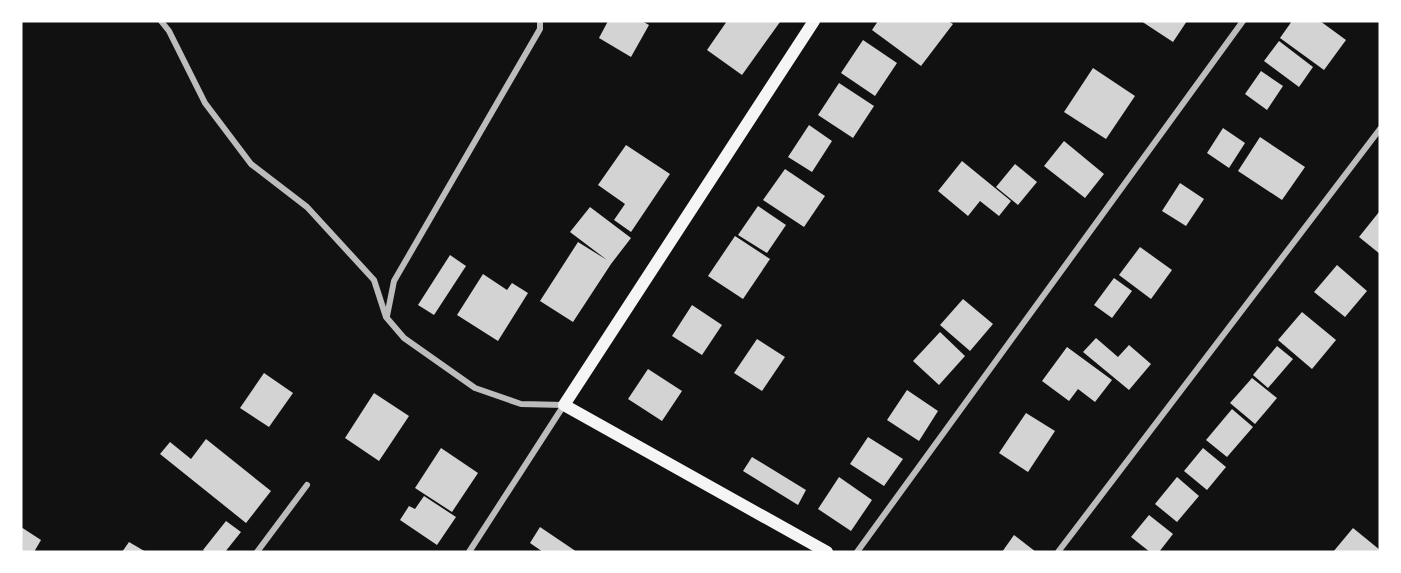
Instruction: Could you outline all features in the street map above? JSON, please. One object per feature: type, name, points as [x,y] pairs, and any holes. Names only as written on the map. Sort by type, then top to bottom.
[{"type":"main road","points":[[814,21],[564,405],[827,552]]},
{"type":"street","points":[[161,21],[169,31],[205,103],[251,164],[306,207],[374,280],[386,317],[404,338],[475,387],[521,404],[564,405]]},
{"type":"street","points":[[386,317],[394,281],[540,29],[540,21]]},
{"type":"street","points":[[857,552],[1243,21]]},
{"type":"street","points":[[1058,552],[1380,129]]},
{"type":"street","points":[[469,552],[564,405]]},
{"type":"street","points":[[257,552],[307,485]]},
{"type":"building","points":[[608,21],[642,21],[649,25],[631,57],[599,38]]},
{"type":"building","points":[[727,21],[780,22],[742,75],[707,50]]},
{"type":"building","points":[[878,21],[948,21],[953,24],[921,66],[872,30]]},
{"type":"building","points":[[1141,21],[1187,21],[1173,42]]},
{"type":"building","points":[[1292,21],[1320,21],[1346,40],[1324,70],[1280,38]]},
{"type":"building","points":[[863,40],[897,63],[875,96],[841,73]]},
{"type":"building","points":[[1279,41],[1313,67],[1299,87],[1264,61]]},
{"type":"building","points":[[1093,68],[1135,96],[1106,139],[1064,112]]},
{"type":"building","points":[[1261,71],[1283,86],[1267,110],[1245,94]]},
{"type":"building","points":[[839,83],[874,106],[853,138],[818,115]]},
{"type":"building","points":[[809,125],[832,141],[812,172],[788,157]]},
{"type":"building","points":[[1223,128],[1245,143],[1229,168],[1207,153]]},
{"type":"building","points":[[1260,137],[1305,167],[1282,200],[1238,171]]},
{"type":"building","points":[[1064,141],[1104,174],[1085,198],[1044,166]]},
{"type":"building","points":[[626,145],[670,174],[631,232],[614,220],[625,204],[598,185]]},
{"type":"building","points":[[962,161],[1011,201],[999,216],[980,201],[968,216],[938,191]]},
{"type":"building","points":[[1015,164],[1037,182],[1018,205],[996,187]]},
{"type":"building","points":[[785,169],[825,196],[804,227],[763,200]]},
{"type":"building","points":[[1180,183],[1204,199],[1186,226],[1162,211]]},
{"type":"building","points":[[758,206],[786,225],[767,253],[738,235]]},
{"type":"building","points":[[590,207],[631,238],[573,322],[540,301],[578,242],[607,260],[570,232]]},
{"type":"building","points":[[1380,213],[1380,254],[1359,237]]},
{"type":"building","points":[[735,236],[770,259],[743,299],[708,276]]},
{"type":"building","points":[[1140,247],[1172,270],[1151,299],[1119,275]]},
{"type":"building","points":[[450,255],[466,266],[434,315],[418,305]]},
{"type":"building","points":[[1337,265],[1367,291],[1345,317],[1314,292]]},
{"type":"building","points":[[483,274],[507,290],[512,283],[528,293],[498,341],[457,315]]},
{"type":"building","points":[[1114,278],[1132,291],[1112,318],[1094,305]]},
{"type":"building","points":[[963,299],[993,324],[970,351],[940,325]]},
{"type":"building","points":[[692,305],[722,325],[702,355],[672,336]]},
{"type":"building","points":[[1302,312],[1336,340],[1312,369],[1278,340]]},
{"type":"building","points":[[940,332],[965,356],[939,385],[913,361]]},
{"type":"building","points":[[1096,338],[1118,357],[1129,345],[1151,364],[1129,390],[1083,352]]},
{"type":"building","points":[[757,339],[785,357],[762,391],[734,373]]},
{"type":"building","points":[[1277,346],[1293,359],[1268,388],[1253,375]]},
{"type":"building","points":[[1067,347],[1112,380],[1095,402],[1078,389],[1069,401],[1042,381]]},
{"type":"building","points":[[648,369],[682,391],[662,421],[628,399]]},
{"type":"building","points":[[264,373],[293,393],[269,427],[240,408]]},
{"type":"building","points":[[1252,378],[1277,398],[1255,424],[1230,403]]},
{"type":"building","points":[[907,390],[938,411],[919,441],[887,420]]},
{"type":"building","points":[[374,393],[409,416],[379,461],[345,438]]},
{"type":"building","points":[[1232,409],[1253,427],[1227,457],[1206,440]]},
{"type":"building","points":[[1026,413],[1055,431],[1028,472],[999,453]]},
{"type":"building","points":[[868,437],[903,459],[884,486],[850,464]]},
{"type":"building","points":[[206,439],[271,491],[246,523],[160,454],[170,442],[191,459]]},
{"type":"building","points":[[441,448],[478,473],[452,512],[415,488]]},
{"type":"building","points":[[1203,448],[1226,467],[1207,490],[1184,471]]},
{"type":"building","points":[[752,457],[806,490],[798,505],[743,471]]},
{"type":"building","points":[[839,477],[872,500],[851,531],[818,509]]},
{"type":"building","points":[[1177,477],[1199,496],[1177,522],[1155,504]]},
{"type":"building","points":[[424,496],[456,517],[437,545],[400,520],[409,506],[415,509]]},
{"type":"building","points":[[1149,515],[1173,534],[1159,552],[1150,552],[1131,537]]},
{"type":"building","points":[[226,521],[241,532],[225,552],[203,550]]},
{"type":"building","points":[[21,527],[41,540],[34,552],[21,552]]},
{"type":"building","points":[[540,527],[577,552],[543,552],[530,543]]},
{"type":"building","points":[[1353,528],[1380,550],[1380,552],[1333,552]]},
{"type":"building","points":[[1014,535],[1036,552],[1002,552]]},
{"type":"building","points":[[129,542],[146,552],[122,552]]}]
